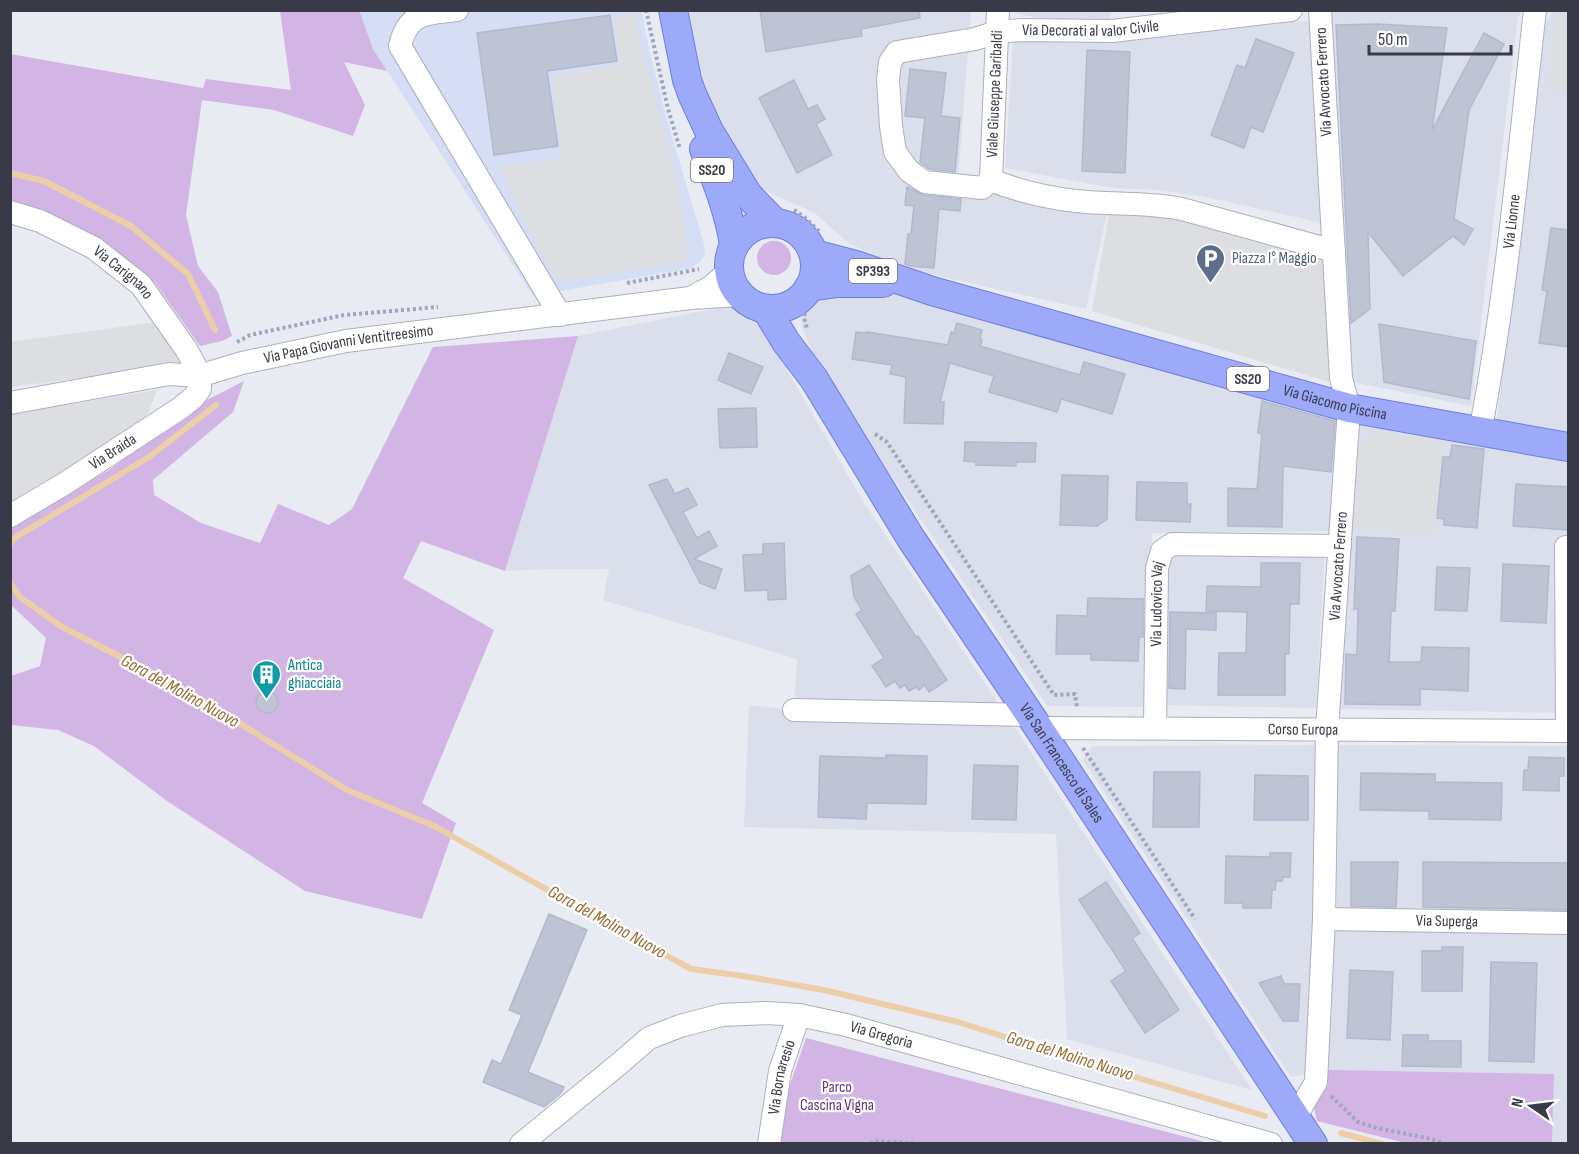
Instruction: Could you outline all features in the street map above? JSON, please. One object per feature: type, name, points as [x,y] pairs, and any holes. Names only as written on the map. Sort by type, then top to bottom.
[{"type":"main road","name":"SS20","points":[[673,10],[687,80],[709,131],[748,195],[782,215]]},
{"type":"main road","name":"SS20","points":[[692,94],[697,133],[715,176],[730,223],[734,270]]},
{"type":"main road","points":[[805,297],[781,308],[766,309],[757,306],[734,270],[741,235],[751,228],[782,215],[788,225],[808,242],[819,245],[814,277],[805,297],[800,339],[814,379]]},
{"type":"main road","name":"Via Giacomo Piscina","points":[[819,245],[856,265],[932,291],[1349,408],[1569,447]]},
{"type":"main road","name":"Via Giacomo Piscina","points":[[805,297],[837,283],[886,283],[932,291]]},
{"type":"main road","points":[[766,309],[786,342],[814,379]]},
{"type":"main road","name":"Via San Francesco di Sales","points":[[814,379],[910,537],[1035,721],[1301,1134]]},
{"type":"street","points":[[457,10],[423,14],[411,21],[402,35],[400,46],[560,315]]},
{"type":"street","name":"Via Decorati al valor Civile","points":[[991,180],[982,188],[925,182],[909,171],[895,152],[888,80],[890,62],[897,52],[975,39],[997,21],[1022,30],[1112,32],[1291,10]]},
{"type":"street","name":"Via Avvocato Ferrero","points":[[1301,1134],[1316,1082],[1324,919],[1327,729],[1349,408],[1341,378],[1320,10]]},
{"type":"street","name":"Via Lionne","points":[[1480,432],[1489,386],[1509,239],[1535,10]]},
{"type":"street","name":"Viale Giuseppe Garibaldi","points":[[991,180],[997,21]]},
{"type":"street","points":[[991,180],[1011,188],[1076,201],[1161,205],[1182,209],[1334,250]]},
{"type":"street","name":"Via Carignano","points":[[10,212],[40,221],[94,248],[141,285],[186,349],[199,376]]},
{"type":"street","name":"Via Papa Giovanni Ventitreesimo","points":[[10,404],[169,374],[199,376],[242,363],[346,341],[690,298],[711,287],[734,270]]},
{"type":"street","name":"Via Braida","points":[[10,516],[64,484],[179,409],[200,389],[199,376]]},
{"type":"street","name":"Via Ludovico Vaj","points":[[1155,728],[1157,568],[1162,550],[1172,544],[1340,546]]},
{"type":"street","points":[[1566,547],[1568,731]]},
{"type":"street","name":"Corso Europa","points":[[794,710],[1035,721],[1079,728],[1568,731]]},
{"type":"street","name":"Via Superga","points":[[1324,919],[1569,923]]},
{"type":"street","name":"Via Gregoria","points":[[521,1143],[649,1038],[680,1026],[722,1015],[767,1013],[799,1015],[846,1025],[1271,1143]]},
{"type":"street","name":"Via Bornaresio","points":[[769,1143],[780,1071],[799,1015]]},
{"type":"path","points":[[782,215],[795,210],[804,217],[819,245]]},
{"type":"path","points":[[805,297],[804,317],[810,336]]},
{"type":"path","points":[[871,431],[887,442],[1054,695],[1075,694],[1080,745],[1198,924]]},
{"type":"path","points":[[1316,1082],[1358,1122],[1446,1143]]},
{"type":"path","points":[[871,1143],[873,1141],[922,1143]]},
{"type":"shaded area","points":[[374,10],[642,11],[665,113],[704,244],[705,255],[701,261],[691,268],[533,296],[373,49],[359,13]]},
{"type":"shaded area","points":[[687,11],[971,11],[958,179],[1108,208],[1086,309],[907,269],[848,243],[815,213],[736,178],[698,68]]},
{"type":"shaded area","points":[[1008,11],[1111,11],[1110,21],[1037,18]]},
{"type":"shaded area","points":[[1328,11],[1522,11],[1518,17],[1471,406],[1352,382]]},
{"type":"shaded area","points":[[1553,11],[1568,11],[1568,432],[1497,419],[1546,23]]},
{"type":"shaded area","points":[[635,12],[639,38],[676,173],[687,243],[685,262],[560,282],[534,242],[500,167],[561,158],[552,75],[620,65],[614,17]]},
{"type":"shaded area","points":[[1557,12],[1568,14],[1568,93],[1548,89]]},
{"type":"shaded area","points":[[1315,20],[1322,223],[1202,196],[1159,190],[1113,188],[1005,168],[1013,40],[1190,32]]},
{"type":"shaded area","name":"Piazza I° Maggio","points":[[1109,213],[1182,216],[1325,257],[1329,382],[1092,311]]},
{"type":"shaded area","points":[[841,287],[919,295],[1341,412],[1332,531],[1152,533],[1146,707],[1047,706],[820,370],[802,328],[800,311],[807,298]]},
{"type":"shaded area","points":[[737,306],[758,320],[864,503],[1019,734],[1252,1090],[1067,1039],[1056,834],[744,827],[749,705],[794,710],[797,659],[603,600],[609,569],[505,571],[578,336]]},
{"type":"shaded area","points":[[157,322],[186,364],[11,387],[10,342]]},
{"type":"shaded area","points":[[157,390],[147,416],[11,502],[11,414]]},
{"type":"shaded area","points":[[1357,420],[1568,454],[1568,713],[1338,709]]},
{"type":"shaded area","points":[[1370,433],[1443,439],[1434,534],[1354,527],[1357,449]]},
{"type":"shaded area","points":[[1325,548],[1316,708],[1165,705],[1169,554]]},
{"type":"shaded area","points":[[1319,745],[1308,1073],[1291,1077],[1083,760],[1092,746]]},
{"type":"shaded area","points":[[1338,745],[1568,746],[1568,913],[1337,912]]},
{"type":"shaded area","points":[[1333,926],[1568,931],[1568,1143],[1406,1143],[1317,1121]]},
{"type":"green space","points":[[359,10],[373,49],[387,71],[344,62],[365,105],[353,136],[274,110],[202,100],[186,215],[198,266],[218,292],[232,336],[200,346],[155,283],[79,227],[11,205],[10,54],[203,88],[206,79],[291,90],[280,11]]},
{"type":"green space","points":[[774,241],[786,246],[791,258],[786,270],[774,275],[762,270],[757,258],[762,246]]},
{"type":"green space","points":[[578,336],[505,571],[421,541],[403,578],[494,630],[422,803],[456,823],[422,919],[305,891],[167,801],[94,746],[58,730],[11,725],[11,676],[40,666],[46,638],[11,605],[10,527],[109,470],[203,402],[244,381],[233,412],[153,480],[154,495],[201,523],[260,543],[278,504],[329,525],[352,509],[433,347]]},
{"type":"green space","name":"Parco Cascina Vigna","points":[[806,1038],[1209,1143],[778,1144],[782,1108]]},
{"type":"green space","points":[[1327,1070],[1554,1074],[1552,1143],[1406,1143],[1317,1121],[1311,1094]]},
{"type":"building","points":[[760,10],[919,10],[920,18],[861,29],[862,36],[766,52]]},
{"type":"building","points":[[610,15],[617,61],[547,71],[558,146],[494,155],[477,33]]},
{"type":"building","points":[[1377,24],[1447,28],[1432,130],[1484,33],[1504,44],[1469,110],[1454,219],[1473,229],[1464,245],[1453,236],[1403,276],[1368,232],[1370,309],[1351,323],[1336,25]]},
{"type":"building","points":[[1256,39],[1294,53],[1263,132],[1251,127],[1244,148],[1211,135],[1237,65],[1245,68]]},
{"type":"building","points":[[1087,50],[1130,52],[1125,173],[1082,171]]},
{"type":"building","points":[[910,69],[946,73],[941,116],[960,118],[955,172],[930,169],[920,162],[925,118],[905,116]]},
{"type":"building","points":[[794,80],[808,109],[817,105],[825,119],[816,124],[832,155],[797,173],[759,98]]},
{"type":"building","points":[[907,187],[923,195],[961,199],[960,211],[939,209],[934,268],[905,264],[914,206],[905,205]]},
{"type":"building","points":[[1551,228],[1569,230],[1569,347],[1539,343],[1547,291],[1542,290]]},
{"type":"building","points":[[957,323],[982,330],[980,346],[1080,375],[1084,362],[1125,374],[1112,414],[1061,399],[1057,412],[989,392],[994,376],[950,363],[940,402],[944,402],[943,424],[904,423],[906,377],[890,374],[892,365],[852,359],[856,332],[948,345],[951,332],[954,333]]},
{"type":"building","points":[[1379,324],[1476,341],[1469,399],[1384,382]]},
{"type":"building","points":[[729,353],[763,367],[751,394],[718,380]]},
{"type":"building","points":[[1262,401],[1335,421],[1331,472],[1283,466],[1282,527],[1228,526],[1228,488],[1257,489],[1262,434],[1258,433]]},
{"type":"building","points":[[756,408],[757,447],[720,448],[718,409]]},
{"type":"building","points":[[965,442],[1036,443],[1035,462],[1016,462],[1016,466],[976,465],[976,462],[964,461]]},
{"type":"building","points":[[1452,445],[1484,449],[1477,528],[1444,525],[1444,519],[1437,518],[1443,457],[1450,457]]},
{"type":"building","points":[[1062,475],[1108,476],[1107,519],[1097,526],[1060,525]]},
{"type":"building","points":[[667,479],[675,494],[688,488],[697,505],[683,512],[697,538],[709,531],[717,546],[694,559],[722,569],[715,589],[700,583],[649,485]]},
{"type":"building","points":[[1137,482],[1187,483],[1187,504],[1191,504],[1190,522],[1136,520]]},
{"type":"building","points":[[1516,484],[1569,487],[1569,530],[1513,526]]},
{"type":"building","points":[[1357,537],[1399,539],[1395,611],[1391,611],[1389,662],[1421,662],[1422,647],[1469,648],[1468,691],[1420,689],[1420,705],[1345,704],[1346,654],[1357,655],[1358,609],[1354,609]]},
{"type":"building","points":[[784,543],[786,599],[768,600],[768,590],[745,591],[743,555],[763,554],[763,544]]},
{"type":"building","points":[[1261,563],[1300,563],[1299,604],[1290,604],[1289,654],[1285,654],[1285,695],[1218,695],[1219,653],[1246,653],[1247,612],[1206,611],[1207,586],[1261,587]]},
{"type":"building","points":[[1503,564],[1549,566],[1546,623],[1501,621]]},
{"type":"building","points":[[869,565],[947,680],[929,692],[925,685],[919,690],[916,687],[909,691],[905,685],[900,688],[895,681],[886,687],[872,666],[884,658],[856,614],[862,610],[854,597],[851,576]]},
{"type":"building","points":[[1437,567],[1470,568],[1467,611],[1435,610]]},
{"type":"building","points":[[1088,598],[1143,599],[1143,637],[1139,637],[1138,661],[1091,660],[1091,654],[1056,654],[1057,615],[1087,616]]},
{"type":"building","points":[[1170,612],[1216,613],[1216,630],[1186,629],[1185,689],[1169,688]]},
{"type":"building","name":"Antica ghiacciaia","points":[[267,691],[275,694],[278,702],[275,710],[267,713],[259,710],[256,702],[259,694]]},
{"type":"building","points":[[886,755],[927,756],[926,804],[867,803],[866,819],[818,817],[820,756],[886,758]]},
{"type":"building","points":[[1529,757],[1564,758],[1564,776],[1559,776],[1559,791],[1523,790],[1524,770],[1528,770]]},
{"type":"building","points":[[974,765],[1018,766],[1016,820],[972,819]]},
{"type":"building","points":[[1154,772],[1200,772],[1199,827],[1153,827]]},
{"type":"building","points":[[1361,773],[1435,774],[1435,782],[1502,783],[1501,820],[1429,819],[1429,811],[1360,810]]},
{"type":"building","points":[[1255,775],[1308,776],[1308,820],[1254,820]]},
{"type":"building","points":[[1270,853],[1291,853],[1290,877],[1283,877],[1282,881],[1276,881],[1275,890],[1272,890],[1271,908],[1243,908],[1243,903],[1225,903],[1226,856],[1270,857]]},
{"type":"building","points":[[1351,862],[1398,862],[1396,907],[1351,906]]},
{"type":"building","points":[[1423,862],[1569,863],[1569,910],[1423,907]]},
{"type":"building","points":[[1106,882],[1140,933],[1132,938],[1179,1010],[1145,1033],[1111,981],[1126,971],[1079,900]]},
{"type":"building","points":[[549,914],[587,930],[528,1072],[564,1087],[560,1094],[544,1107],[483,1082],[492,1060],[501,1064],[522,1015],[509,1010]]},
{"type":"building","points":[[1442,947],[1463,947],[1462,991],[1422,991],[1422,951],[1442,951]]},
{"type":"building","points":[[1491,962],[1537,963],[1534,1062],[1489,1061]]},
{"type":"building","points":[[1350,970],[1393,972],[1390,1040],[1347,1038]]},
{"type":"building","points":[[1281,976],[1284,984],[1300,984],[1298,1021],[1283,1021],[1259,983]]},
{"type":"building","points":[[1403,1035],[1428,1035],[1428,1041],[1461,1041],[1461,1067],[1402,1066]]},
{"type":"waterway","name":"Gora del Molino Nuovo","points":[[10,173],[44,181],[131,226],[188,274],[215,330]]},
{"type":"waterway","name":"Gora del Molino Nuovo","points":[[10,544],[16,537],[149,457],[216,405]]},
{"type":"waterway","name":"Gora del Molino Nuovo","points":[[10,583],[20,597],[62,627],[189,692],[347,790],[434,826],[691,969],[824,990],[958,1022],[1265,1116]]},
{"type":"waterway","name":"Gora del Molino Nuovo","points":[[1341,1133],[1382,1144]]},
{"type":"place","name":"Piazza I° Maggio","points":[[1211,284]]},
{"type":"place","name":"Antica ghiacciaia","points":[[267,700]]}]
